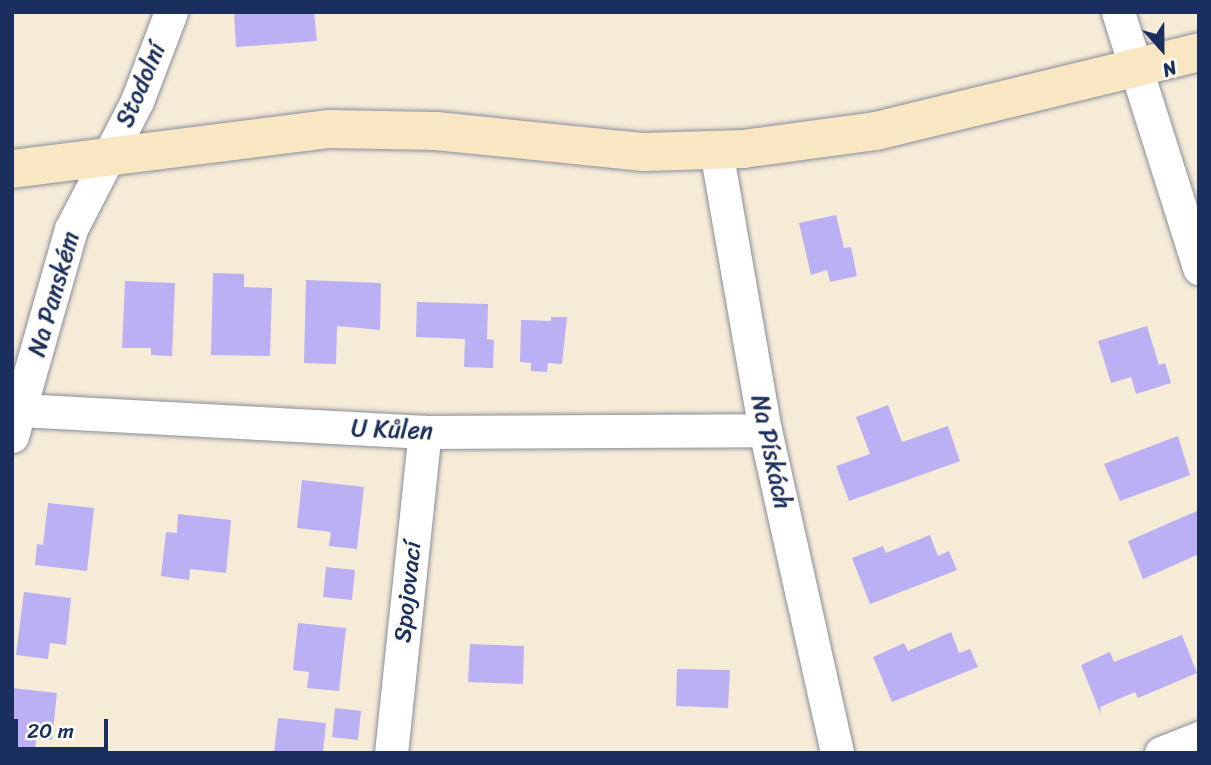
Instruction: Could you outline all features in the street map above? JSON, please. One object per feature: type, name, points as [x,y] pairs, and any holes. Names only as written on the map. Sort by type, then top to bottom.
[{"type":"street","name":"Stodolní","points":[[110,158],[137,101],[171,12]]},
{"type":"street","points":[[1118,12],[1199,268]]},
{"type":"street","points":[[12,169],[328,129],[436,131],[644,152],[716,150],[876,131],[1199,52]]},
{"type":"street","name":"Na Pískách","points":[[716,150],[765,430],[837,753]]},
{"type":"street","name":"Na Panském","points":[[16,423],[71,229],[110,158]]},
{"type":"street","name":"U Kůlen","points":[[16,423],[425,432],[765,430]]},
{"type":"street","name":"Spojovací","points":[[391,753],[425,432]]},
{"type":"street","points":[[1161,753],[1199,738]]},
{"type":"building","points":[[234,12],[314,12],[317,41],[236,47]]},
{"type":"building","points":[[836,215],[844,248],[851,247],[857,276],[830,282],[827,270],[811,275],[799,223]]},
{"type":"building","points":[[213,273],[244,274],[244,287],[272,288],[270,356],[211,355]]},
{"type":"building","points":[[306,280],[381,283],[380,330],[337,326],[336,364],[304,363]]},
{"type":"building","points":[[125,281],[175,283],[172,356],[151,355],[151,348],[122,348]]},
{"type":"building","points":[[417,302],[488,304],[487,339],[494,340],[493,368],[464,367],[465,339],[416,337]]},
{"type":"building","points":[[551,317],[567,317],[562,364],[548,363],[547,372],[531,371],[531,363],[520,362],[521,320],[551,321]]},
{"type":"building","points":[[1147,326],[1159,365],[1165,363],[1171,383],[1136,394],[1131,377],[1111,383],[1098,341]]},
{"type":"building","points":[[888,405],[902,442],[948,426],[960,461],[849,501],[836,466],[870,454],[856,417]]},
{"type":"building","points":[[1178,436],[1190,475],[1120,501],[1104,464]]},
{"type":"building","points":[[302,480],[364,487],[357,549],[329,546],[331,532],[297,528]]},
{"type":"building","points":[[48,503],[94,508],[87,571],[35,565],[37,544],[43,545]]},
{"type":"building","points":[[1197,511],[1199,554],[1143,579],[1128,541]]},
{"type":"building","points":[[178,514],[231,520],[226,573],[190,569],[189,580],[161,576],[166,532],[177,533]]},
{"type":"building","points":[[930,535],[938,556],[949,551],[957,570],[870,604],[852,558],[883,546],[886,553]]},
{"type":"building","points":[[326,567],[355,570],[352,600],[323,597]]},
{"type":"building","points":[[24,592],[71,598],[66,645],[50,643],[48,659],[16,655]]},
{"type":"building","points":[[298,623],[346,628],[339,691],[307,688],[309,672],[293,670]]},
{"type":"building","points":[[951,632],[959,653],[970,649],[978,667],[892,702],[873,657],[904,643],[908,651]]},
{"type":"building","points":[[1182,635],[1197,673],[1138,698],[1135,692],[1100,707],[1101,715],[1081,665],[1110,652],[1114,662]]},
{"type":"building","points":[[470,644],[524,646],[523,684],[468,682]]},
{"type":"building","points":[[677,669],[730,670],[728,708],[676,706]]},
{"type":"building","points":[[12,688],[57,693],[52,740],[36,739],[35,753],[12,752]]},
{"type":"building","points":[[335,708],[361,711],[358,740],[332,737]]},
{"type":"building","points":[[278,718],[326,723],[323,753],[274,753]]}]
